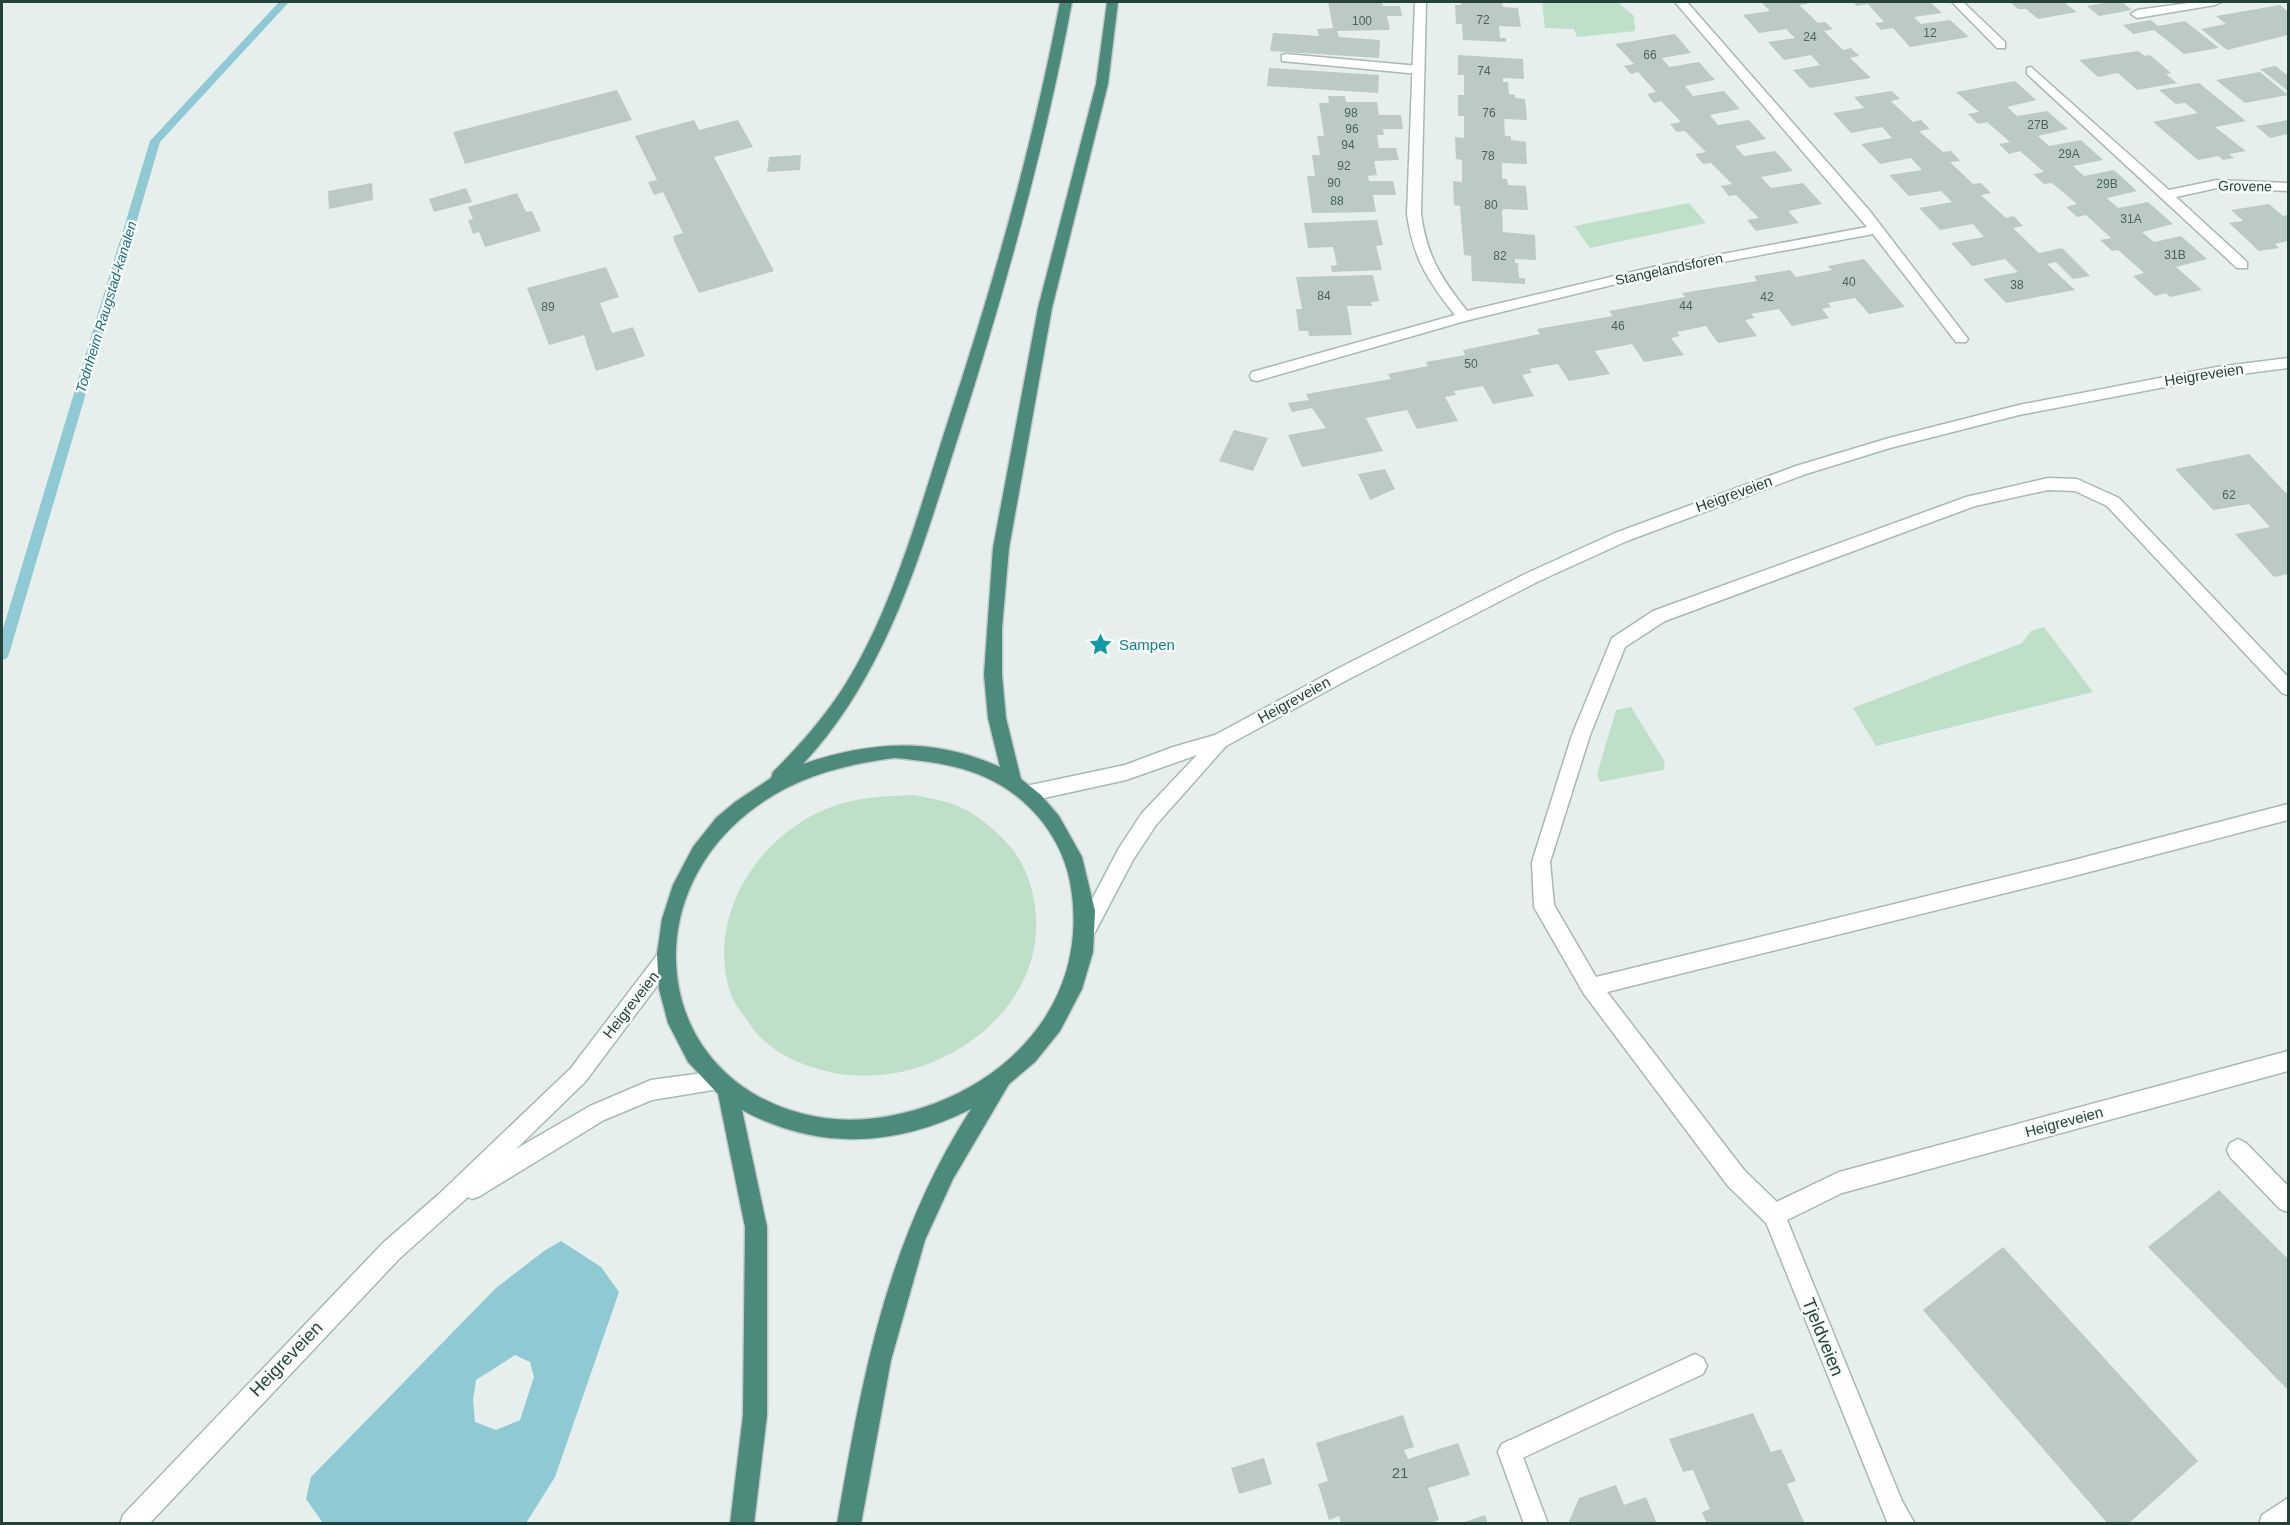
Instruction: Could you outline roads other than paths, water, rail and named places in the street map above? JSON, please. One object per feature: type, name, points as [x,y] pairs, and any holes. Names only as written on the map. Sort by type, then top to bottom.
[{"type":"highway","points":[[1002,1080],[950,1110],[891,1128],[831,1130],[775,1116],[722,1085],[689,1045],[670,1005],[664,961],[670,917],[690,867],[724,824],[767,789],[810,746],[833,718],[868,660],[886,619],[938,475],[993,304],[1050,91],[1066,2]]},
{"type":"highway","points":[[1020,789],[997,718],[993,675],[994,628],[1001,548],[1045,308],[1102,84],[1113,2]]},
{"type":"highway","points":[[767,789],[807,769],[839,759],[894,751],[936,754],[977,765],[1020,789],[1052,821],[1072,853],[1083,889],[1087,928],[1080,968],[1066,1005],[1044,1039],[1002,1080],[951,1159],[929,1203],[903,1269],[874,1384],[849,1524]]},
{"type":"highway","points":[[722,1085],[756,1227],[755,1415],[742,1524]]},
{"type":"street","points":[[1420,2],[1414,214],[1417,238],[1427,270],[1464,317]]},
{"type":"street","points":[[1682,2],[1877,229],[1960,339]]},
{"type":"street","points":[[1956,2],[2001,45]]},
{"type":"street","points":[[2137,14],[2215,2]]},
{"type":"street","points":[[1286,58],[1419,69]]},
{"type":"street","points":[[2031,71],[2242,265]]},
{"type":"street","name":"Grovene","points":[[2166,195],[2217,184],[2289,187]]},
{"type":"street","name":"Stangelandsforen","points":[[1257,376],[1464,317],[1653,271],[1877,229]]},
{"type":"street","name":"Heigreveien","points":[[1020,789],[1126,772],[1173,754],[1220,741],[1351,670],[1531,579],[1621,537],[1801,470],[1889,443],[2019,410],[2217,372],[2289,363]]},
{"type":"street","points":[[1774,1215],[1736,1179],[1591,987],[1544,907],[1541,862],[1581,735],[1618,643],[1659,616],[1972,501],[2048,484],[2077,485],[2113,502],[2289,688]]},
{"type":"street","name":"Heigreveien","points":[[1087,928],[1126,854],[1149,819],[1220,741]]},
{"type":"street","points":[[1591,987],[2082,866],[2289,812]]},
{"type":"street","name":"Heigreveien","points":[[132,1524],[391,1251],[447,1202],[578,1074],[664,961]]},
{"type":"street","name":"Heigreveien","points":[[1774,1215],[1839,1183],[2289,1061]]},
{"type":"street","name":"Heigreveien","points":[[447,1202],[597,1113],[651,1090],[722,1085]]},
{"type":"street","points":[[2238,1150],[2289,1200]]},
{"type":"street","name":"Tjeldveien","points":[[1774,1215],[1893,1509],[1903,1524]]},
{"type":"street","points":[[1536,1524],[1510,1452],[1695,1366]]},
{"type":"street","points":[[2271,1524],[2289,1510]]},
{"type":"water","points":[[561,1241],[601,1267],[619,1292],[555,1477],[526,1523],[323,1523],[306,1499],[311,1477],[496,1288],[544,1251]],"holes":[[[515,1355],[530,1362],[534,1377],[520,1420],[496,1430],[475,1422],[473,1400],[476,1380]]]},
{"type":"waterway","name":"Todnheim Raugstad-kanalen","points":[[2,654],[155,141],[284,2]]},
{"type":"place","name":"Sampen","points":[[1101,645]]}]
